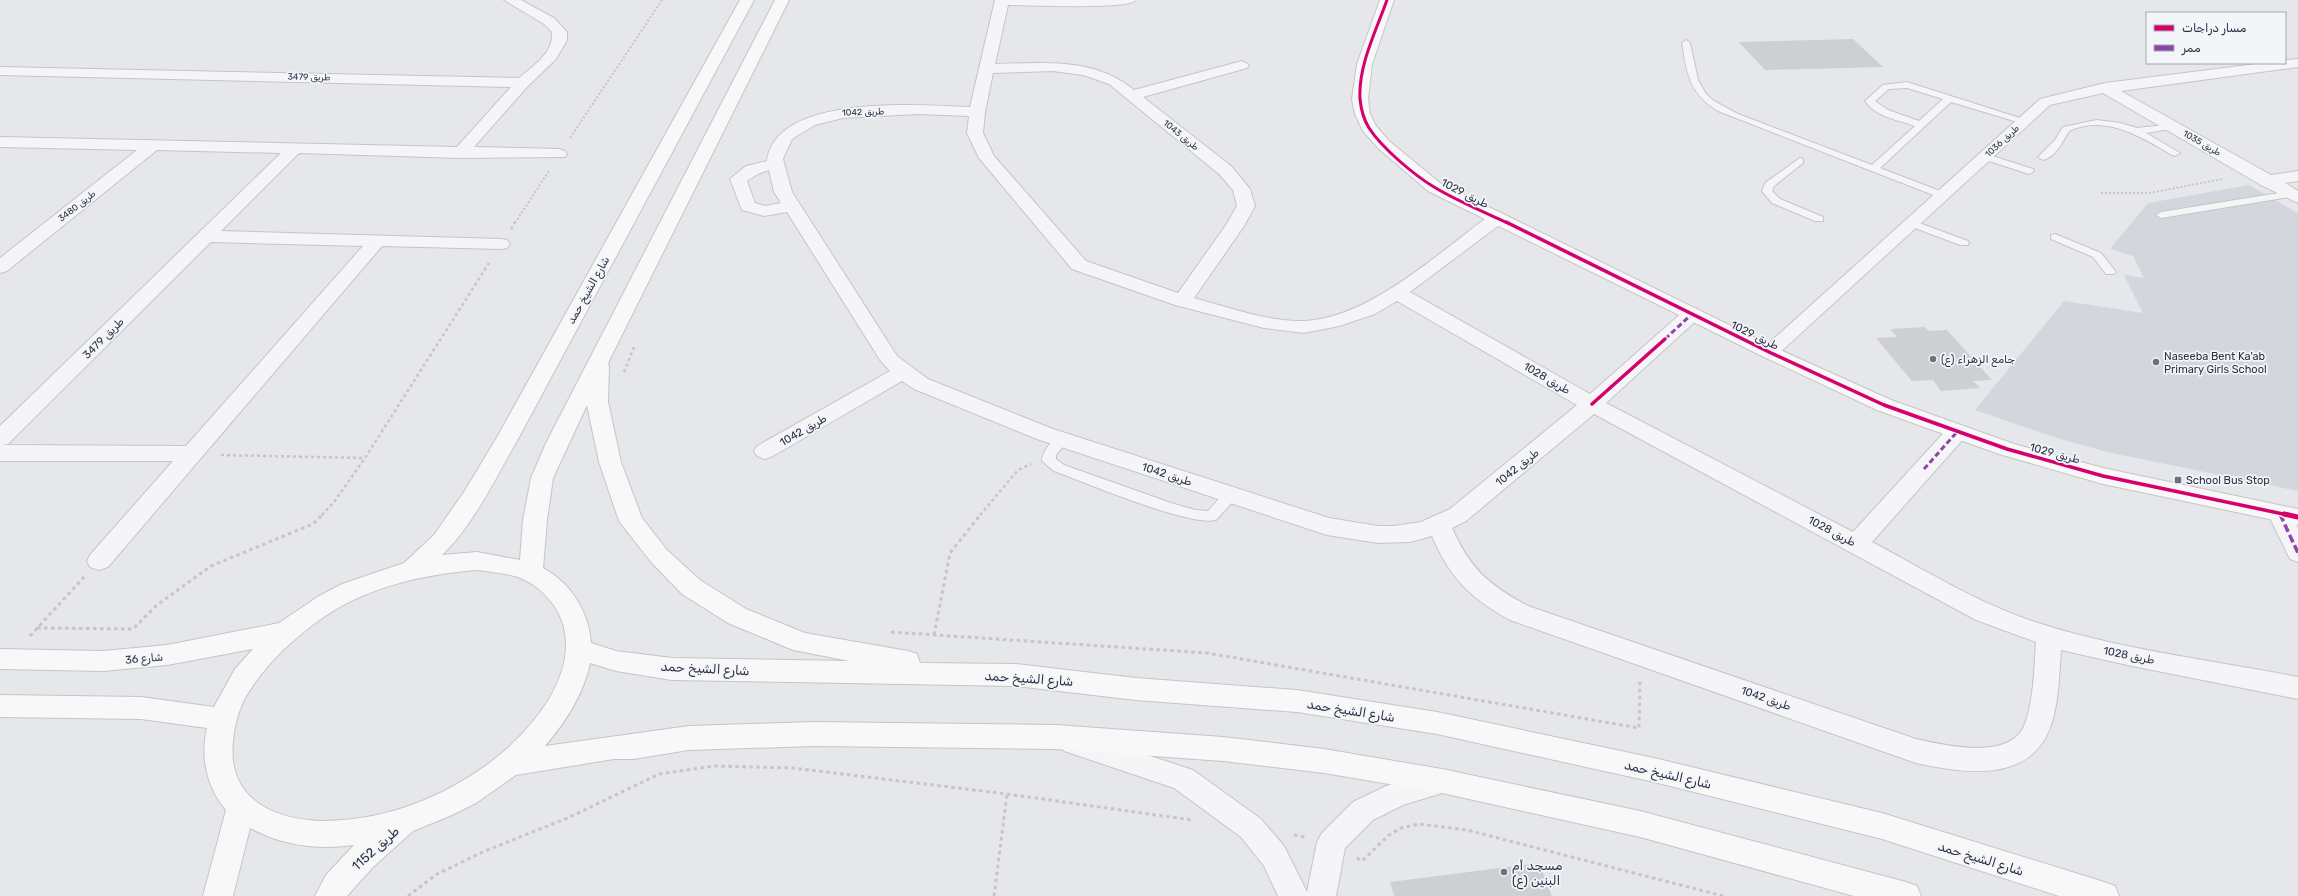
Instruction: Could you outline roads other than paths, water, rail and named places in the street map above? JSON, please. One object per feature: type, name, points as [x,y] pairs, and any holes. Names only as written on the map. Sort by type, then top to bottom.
[{"type":"main road","name":"شارع الشيخ حمد","points":[[413,568],[442,541],[472,498],[510,432],[747,0]]},
{"type":"main road","points":[[531,573],[535,520],[542,478],[556,443],[782,0]]},
{"type":"main road","name":"طريق 1029","points":[[1388,0],[1362,74],[1359,99],[1368,127],[1395,155],[1434,187],[1496,219],[1769,352],[1884,405],[2007,449],[2103,476],[2289,515]]},
{"type":"main road","points":[[600,358],[597,402],[610,462],[631,521],[659,556],[691,587],[738,616],[802,643],[876,657],[1015,675]]},
{"type":"main road","points":[[477,561],[505,565],[531,573],[558,591],[567,603],[574,617],[578,632],[579,649],[573,677],[560,706],[538,735],[509,764],[461,796],[434,810],[406,820],[358,832],[311,834],[271,825],[241,808],[222,783],[216,752],[222,719],[236,689],[258,659],[286,632],[334,600],[379,579],[413,568],[446,562],[477,561]]},
{"type":"main road","name":"شارع 36","points":[[4,659],[103,661],[168,656],[286,632]]},
{"type":"main road","name":"شارع الشيخ حمد","points":[[579,649],[616,661],[672,669],[1015,675],[1136,689],[1297,702],[1437,723],[1654,770],[1882,826],[2104,896]]},
{"type":"main road","points":[[0,706],[141,708],[222,719]]},
{"type":"main road","points":[[509,764],[614,747],[632,747],[689,738],[814,734],[1056,737],[1223,749],[1324,762],[1442,780],[1640,824],[1906,896]]},
{"type":"main road","points":[[218,896],[241,808]]},
{"type":"main road","name":"طريق 1152","points":[[330,896],[338,883],[360,857],[406,820]]},
{"type":"street","points":[[460,153],[524,83],[555,53],[560,43],[560,32],[555,26],[511,0]]},
{"type":"street","points":[[1129,0],[1106,2],[1002,1],[988,69],[977,112],[975,133],[987,158],[1079,265],[1182,301],[1264,322],[1304,327],[1332,322],[1368,310],[1397,293],[1496,219]]},
{"type":"street","name":"طريق 1036","points":[[1769,352],[2045,102],[2105,88],[2298,63]]},
{"type":"street","points":[[1132,95],[1242,65]]},
{"type":"street","name":"طريق 1043","points":[[988,69],[1053,67],[1085,71],[1114,81],[1226,170],[1240,188],[1246,206],[1235,226],[1182,301]]},
{"type":"street","name":"طريق 3479","points":[[0,71],[524,83]]},
{"type":"street","name":"طريق 1035","points":[[2105,88],[2295,196]]},
{"type":"street","name":"طريق 1042","points":[[977,112],[859,110],[837,113],[817,118],[798,126],[785,136],[776,150],[774,164],[776,178],[792,206],[884,351],[903,372],[921,384],[1063,440],[1327,526],[1365,535],[1404,535],[1439,526],[1458,515],[1592,404],[1692,314]]},
{"type":"street","points":[[0,142],[560,154]]},
{"type":"street","name":"طريق 3480","points":[[0,267],[153,145]]},
{"type":"street","name":"طريق 3479","points":[[0,439],[294,149]]},
{"type":"street","points":[[774,164],[746,172],[738,179],[748,206],[764,212],[792,206]]},
{"type":"street","points":[[2261,177],[2298,176]]},
{"type":"street","points":[[206,236],[376,242],[501,244]]},
{"type":"street","points":[[99,561],[376,242]]},
{"type":"street","name":"طريق 1028","points":[[1397,293],[1592,404],[1985,613],[2017,627],[2049,638],[2298,688]]},
{"type":"street","name":"طريق 1042","points":[[764,451],[903,372]]},
{"type":"street","points":[[1857,544],[1957,432]]},
{"type":"street","points":[[0,453],[191,454]]},
{"type":"street","points":[[2289,515],[2298,553]]},
{"type":"street","name":"طريق 1042","points":[[1439,526],[1453,559],[1469,580],[1491,599],[1519,613],[1916,751],[1952,760],[1986,760],[2014,752],[2032,737],[2040,716],[2049,638]]},
{"type":"street","points":[[1056,737],[1183,779],[1250,828],[1274,856],[1293,896]]},
{"type":"street","points":[[1321,896],[1332,842],[1363,811],[1396,795],[1442,780]]},
{"type":"lane","points":[[1686,43],[1695,87],[1714,106],[1735,116],[1941,196]]},
{"type":"lane","points":[[1922,125],[1880,111],[1871,104],[1870,101],[1886,87],[1898,84],[1916,87],[2024,121]]},
{"type":"lane","points":[[1874,169],[1950,98]]},
{"type":"lane","points":[[2043,157],[2061,139],[2062,134],[2067,128],[2076,125],[2098,122],[2111,123],[2138,131],[2175,153]]},
{"type":"lane","points":[[2138,131],[2172,126]]},
{"type":"lane","points":[[1986,157],[2028,171]]},
{"type":"lane","points":[[1800,161],[1769,185],[1767,191],[1776,201],[1820,219]]},
{"type":"lane","points":[[2161,215],[2295,196]]},
{"type":"lane","points":[[1911,223],[1964,243]]},
{"type":"lane","points":[[2055,237],[2097,255],[2110,272]]},
{"type":"lane","points":[[1063,440],[1049,454],[1048,460],[1059,468],[1195,515],[1211,516],[1232,495]]},
{"type":"place","name":"جامع الزهراء (ع)","points":[[1933,359]]},
{"type":"place","name":"Naseeba Bent Ka'ab Primary Girls School","points":[[2156,362]]},
{"type":"place","name":"School Bus Stop","points":[[2178,480]]},
{"type":"place","name":"مسجد أم البنين (ع)","points":[[1504,872]]}]
